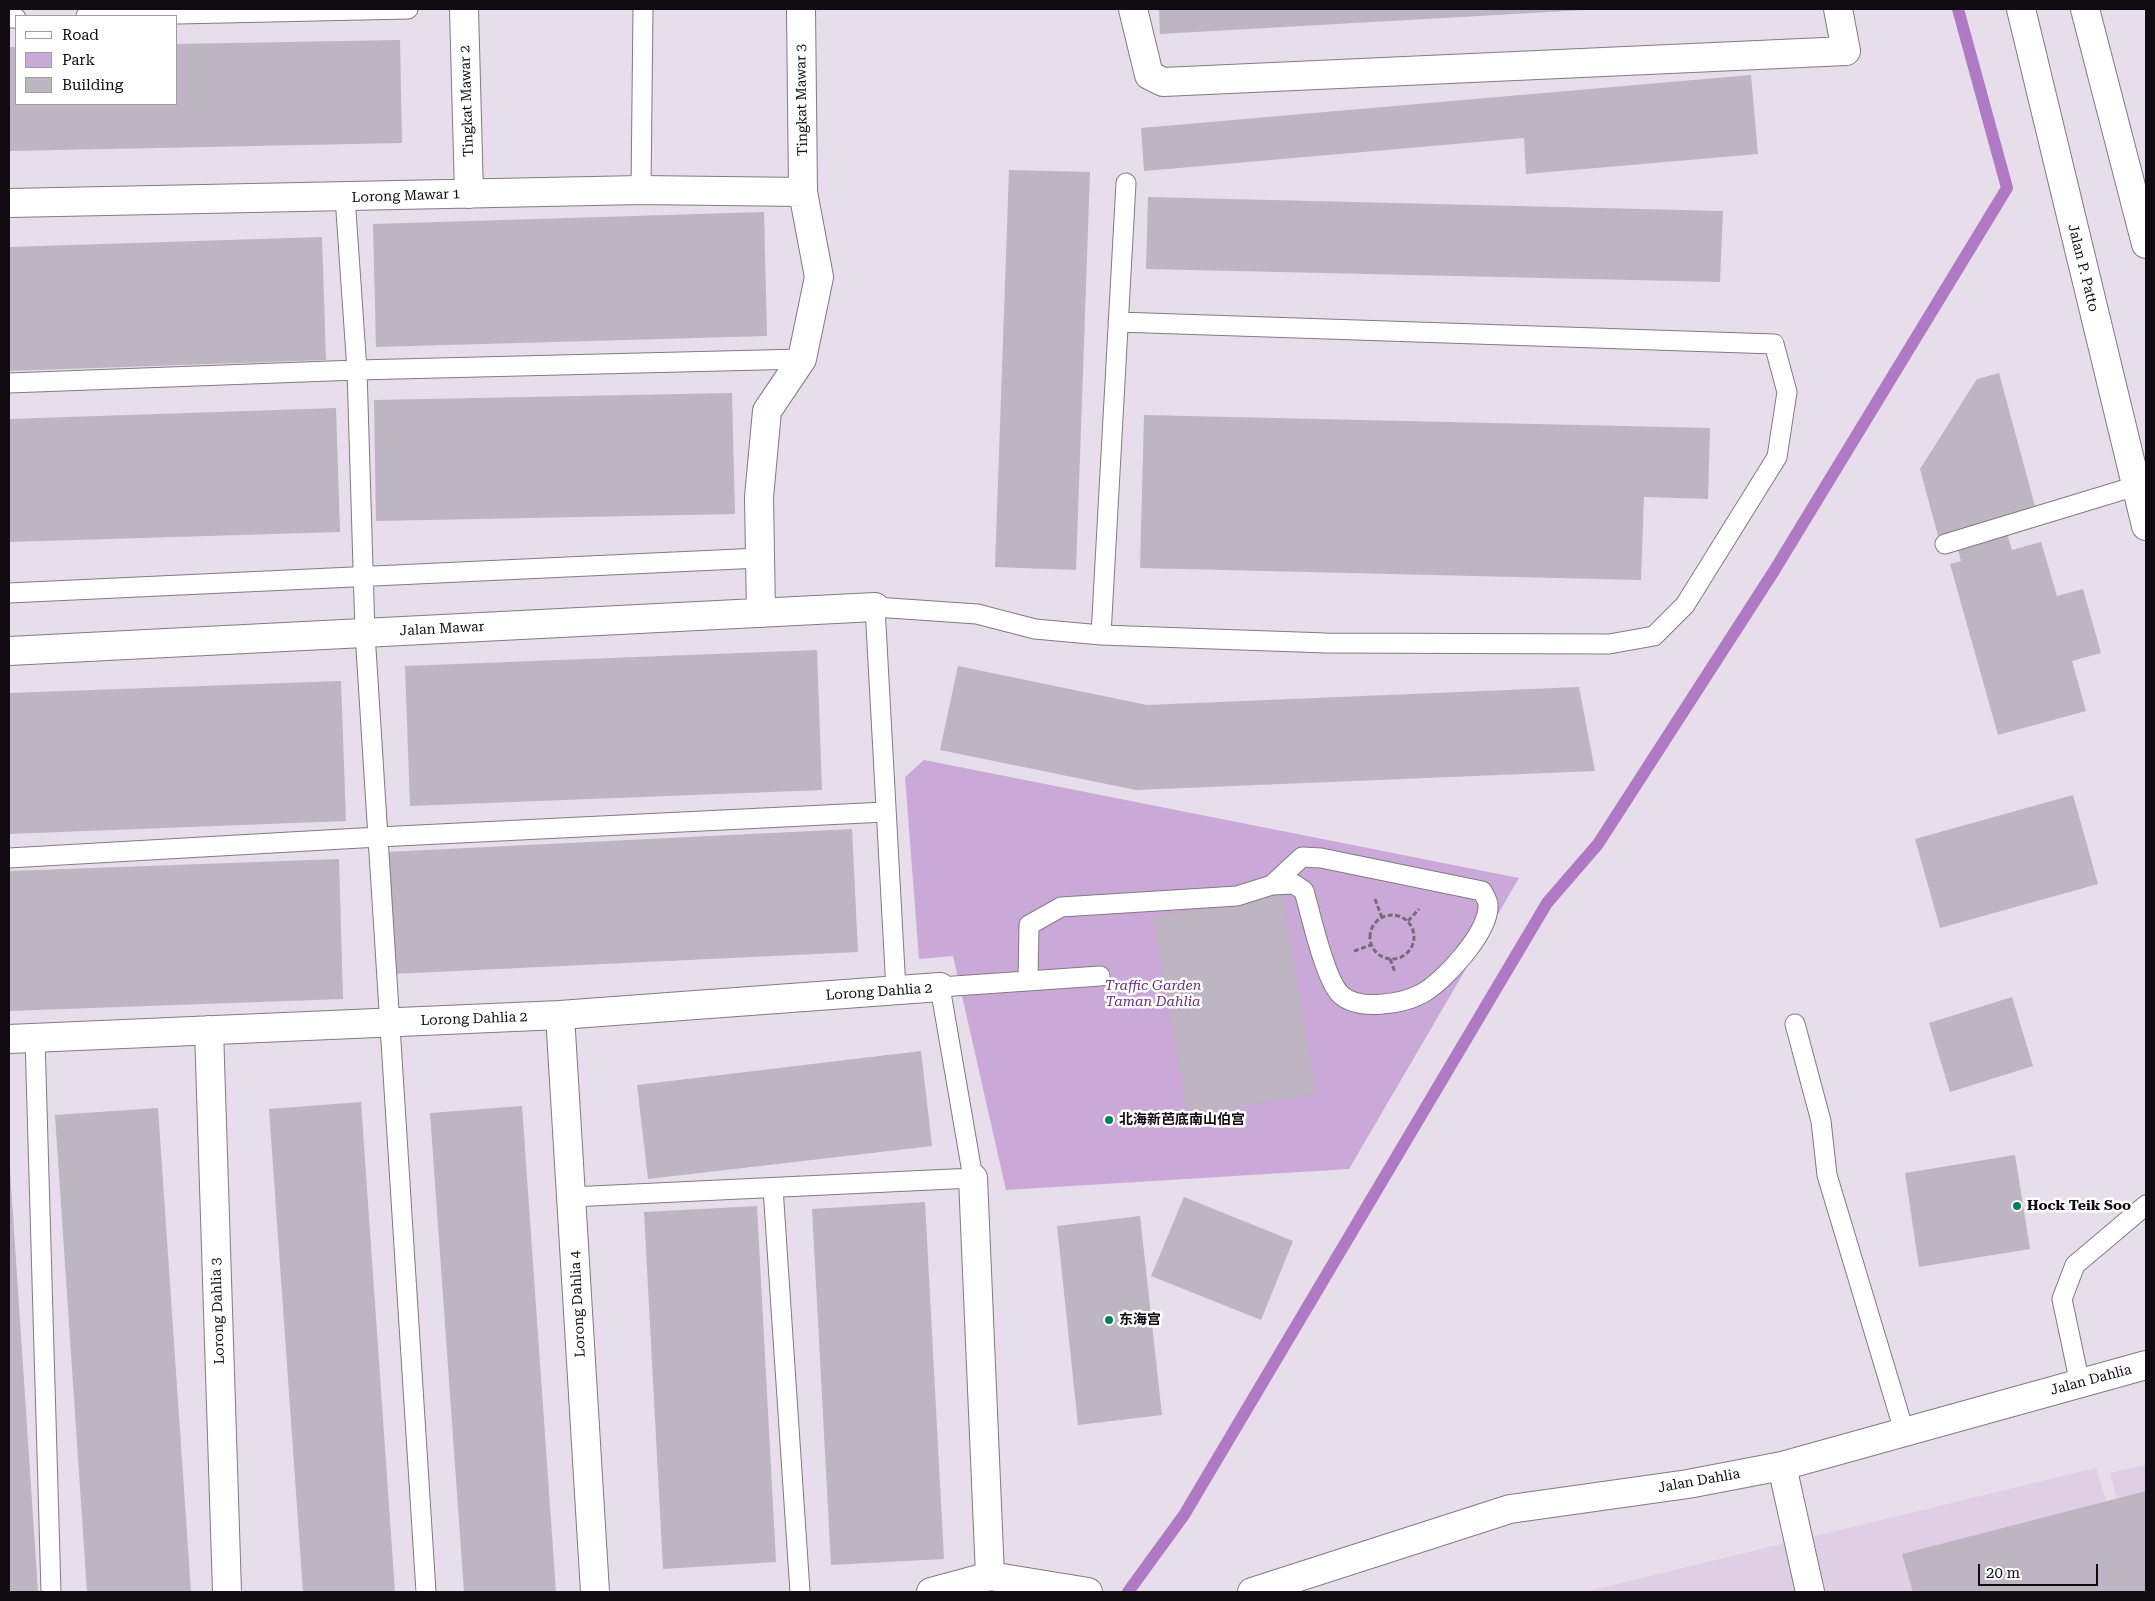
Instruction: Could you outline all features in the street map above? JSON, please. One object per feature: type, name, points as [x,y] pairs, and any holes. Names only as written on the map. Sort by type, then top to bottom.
[{"type":"street","name":"Tingkat Mawar 2","points":[[464,9],[469,194]]},
{"type":"street","name":"Tingkat Mawar 3","points":[[801,9],[803,192],[819,277],[802,359]]},
{"type":"street","points":[[1133,9],[1149,75],[1164,82],[1846,51],[1838,9]]},
{"type":"street","name":"Jalan P. Patto","points":[[2021,9],[2146,526]]},
{"type":"street","points":[[2086,9],[2146,244]]},
{"type":"street","name":"Lorong Mawar 1","points":[[9,203],[640,190],[803,192]]},
{"type":"street","points":[[761,613],[759,497],[767,411],[802,359]]},
{"type":"street","name":"Jalan Mawar","points":[[9,651],[875,607]]},
{"type":"street","name":"Lorong Dahlia 2","points":[[22,1038],[560,1015],[940,988]]},
{"type":"street","name":"Lorong Dahlia 4","points":[[560,1015],[595,1592]]},
{"type":"street","name":"Lorong Dahlia 3","points":[[209,1030],[227,1592]]},
{"type":"street","points":[[973,1178],[990,1576]]},
{"type":"street","name":"Jalan Dahlia","points":[[1252,1592],[1510,1509],[1688,1484],[1782,1466],[2146,1365]]},
{"type":"street","points":[[1782,1466],[1810,1592]]},
{"type":"street","points":[[931,1592],[990,1576],[1077,1590]]},
{"type":"lane","points":[[132,15],[408,9]]},
{"type":"lane","points":[[640,190],[643,9]]},
{"type":"lane","points":[[1101,635],[1126,183]]},
{"type":"lane","points":[[345,197],[357,370],[365,633],[426,1592]]},
{"type":"lane","points":[[896,990],[875,607],[978,614],[1035,629],[1101,635],[1326,643],[1609,644],[1654,636],[1686,605],[1777,457],[1787,392],[1774,344],[1118,322]]},
{"type":"lane","points":[[9,383],[357,370],[802,359]]},
{"type":"lane","points":[[1945,544],[2136,486]]},
{"type":"lane","points":[[9,593],[760,558]]},
{"type":"lane","points":[[9,858],[378,837],[885,812]]},
{"type":"lane","points":[[1028,981],[1029,925],[1061,907],[1237,896],[1272,885],[1294,884],[1304,891],[1333,982],[1341,995],[1355,1002],[1376,1005],[1413,997],[1429,988],[1459,961],[1487,916],[1488,903],[1482,891],[1321,858],[1302,857],[1272,885]]},
{"type":"lane","points":[[571,1197],[973,1178],[940,988],[1100,976]]},
{"type":"lane","points":[[1795,1024],[1821,1121],[1827,1175],[1904,1432]]},
{"type":"lane","points":[[22,1038],[51,1592]]},
{"type":"lane","points":[[773,1188],[800,1592]]},
{"type":"lane","points":[[2080,1384],[2062,1299],[2075,1265],[2146,1205]]},
{"type":"path","points":[[1395,915],[1402,917],[1412,927],[1414,942],[1405,955],[1398,958],[1384,958],[1371,945],[1370,933],[1372,926],[1382,918],[1395,915]]},
{"type":"shaded area","points":[[2146,1465],[2146,1592],[2143,1592],[2110,1473]]},
{"type":"shaded area","points":[[2096,1468],[2134,1592],[1584,1592]]},
{"type":"green space","name":"Traffic Garden Taman Dahlia","points":[[924,760],[1519,878],[1349,1169],[1006,1190],[953,956],[919,959],[905,777]]},
{"type":"building","points":[[1159,9],[1585,9],[1585,10],[1160,34]]},
{"type":"building","points":[[400,40],[402,143],[9,151],[9,47],[15,47],[15,105],[178,105],[178,44]]},
{"type":"building","points":[[1751,75],[1758,154],[1526,174],[1524,138],[1144,171],[1141,128]]},
{"type":"building","points":[[1009,170],[1090,172],[1076,570],[995,567]]},
{"type":"building","points":[[1148,197],[1723,211],[1720,282],[1146,269]]},
{"type":"building","points":[[764,212],[767,336],[376,347],[373,224]]},
{"type":"building","points":[[322,237],[326,360],[9,371],[9,247]]},
{"type":"building","points":[[1999,373],[2036,510],[1938,536],[1920,469],[1977,379]]},
{"type":"building","points":[[732,393],[735,514],[376,521],[374,400]]},
{"type":"building","points":[[336,408],[340,532],[9,542],[9,419]]},
{"type":"building","points":[[1144,415],[1710,428],[1708,499],[1644,497],[1641,580],[1140,568]]},
{"type":"building","points":[[2007,533],[2012,550],[2041,542],[2057,596],[2083,589],[2101,653],[2072,661],[2086,711],[1998,735],[1950,564],[1961,561],[1957,547]]},
{"type":"building","points":[[817,650],[822,790],[410,806],[405,666]]},
{"type":"building","points":[[958,666],[1147,705],[1579,687],[1595,771],[1136,790],[940,750]]},
{"type":"building","points":[[341,681],[346,821],[9,834],[9,693]]},
{"type":"building","points":[[2073,795],[2098,884],[1940,928],[1915,839]]},
{"type":"building","points":[[852,829],[858,952],[392,974],[386,852]]},
{"type":"building","points":[[339,859],[343,999],[9,1011],[9,871]]},
{"type":"building","points":[[1282,895],[1316,1093],[1188,1115],[1153,917]]},
{"type":"building","points":[[2012,997],[2033,1066],[1950,1092],[1929,1023]]},
{"type":"building","points":[[921,1051],[932,1146],[648,1179],[637,1085]]},
{"type":"building","points":[[361,1102],[395,1592],[303,1592],[269,1109]]},
{"type":"building","points":[[522,1106],[556,1592],[464,1592],[430,1113]]},
{"type":"building","points":[[158,1108],[191,1592],[87,1592],[55,1115]]},
{"type":"building","points":[[2015,1155],[2030,1249],[1919,1267],[1905,1173]]},
{"type":"building","points":[[10,1170],[38,1592],[9,1592]]},
{"type":"building","name":"东海宫","points":[[1184,1197],[1293,1241],[1261,1320],[1151,1276]]},
{"type":"building","points":[[925,1202],[944,1559],[831,1565],[812,1209]]},
{"type":"building","points":[[757,1206],[776,1562],[663,1569],[644,1212]]},
{"type":"building","name":"东海宫","points":[[1140,1216],[1162,1415],[1078,1425],[1057,1226]]},
{"type":"building","points":[[2146,1491],[2146,1592],[1913,1592],[1902,1554]]},
{"type":"waterway","points":[[1128,1592],[1184,1515],[1547,903],[1598,844],[1774,571],[2007,188],[1958,9]]},
{"type":"place","name":"北海新芭底南山伯宫","points":[[1109,1120]]},
{"type":"place","name":"Hock Teik Soo","points":[[2017,1206]]},
{"type":"place","name":"东海宫","points":[[1109,1320]]}]
